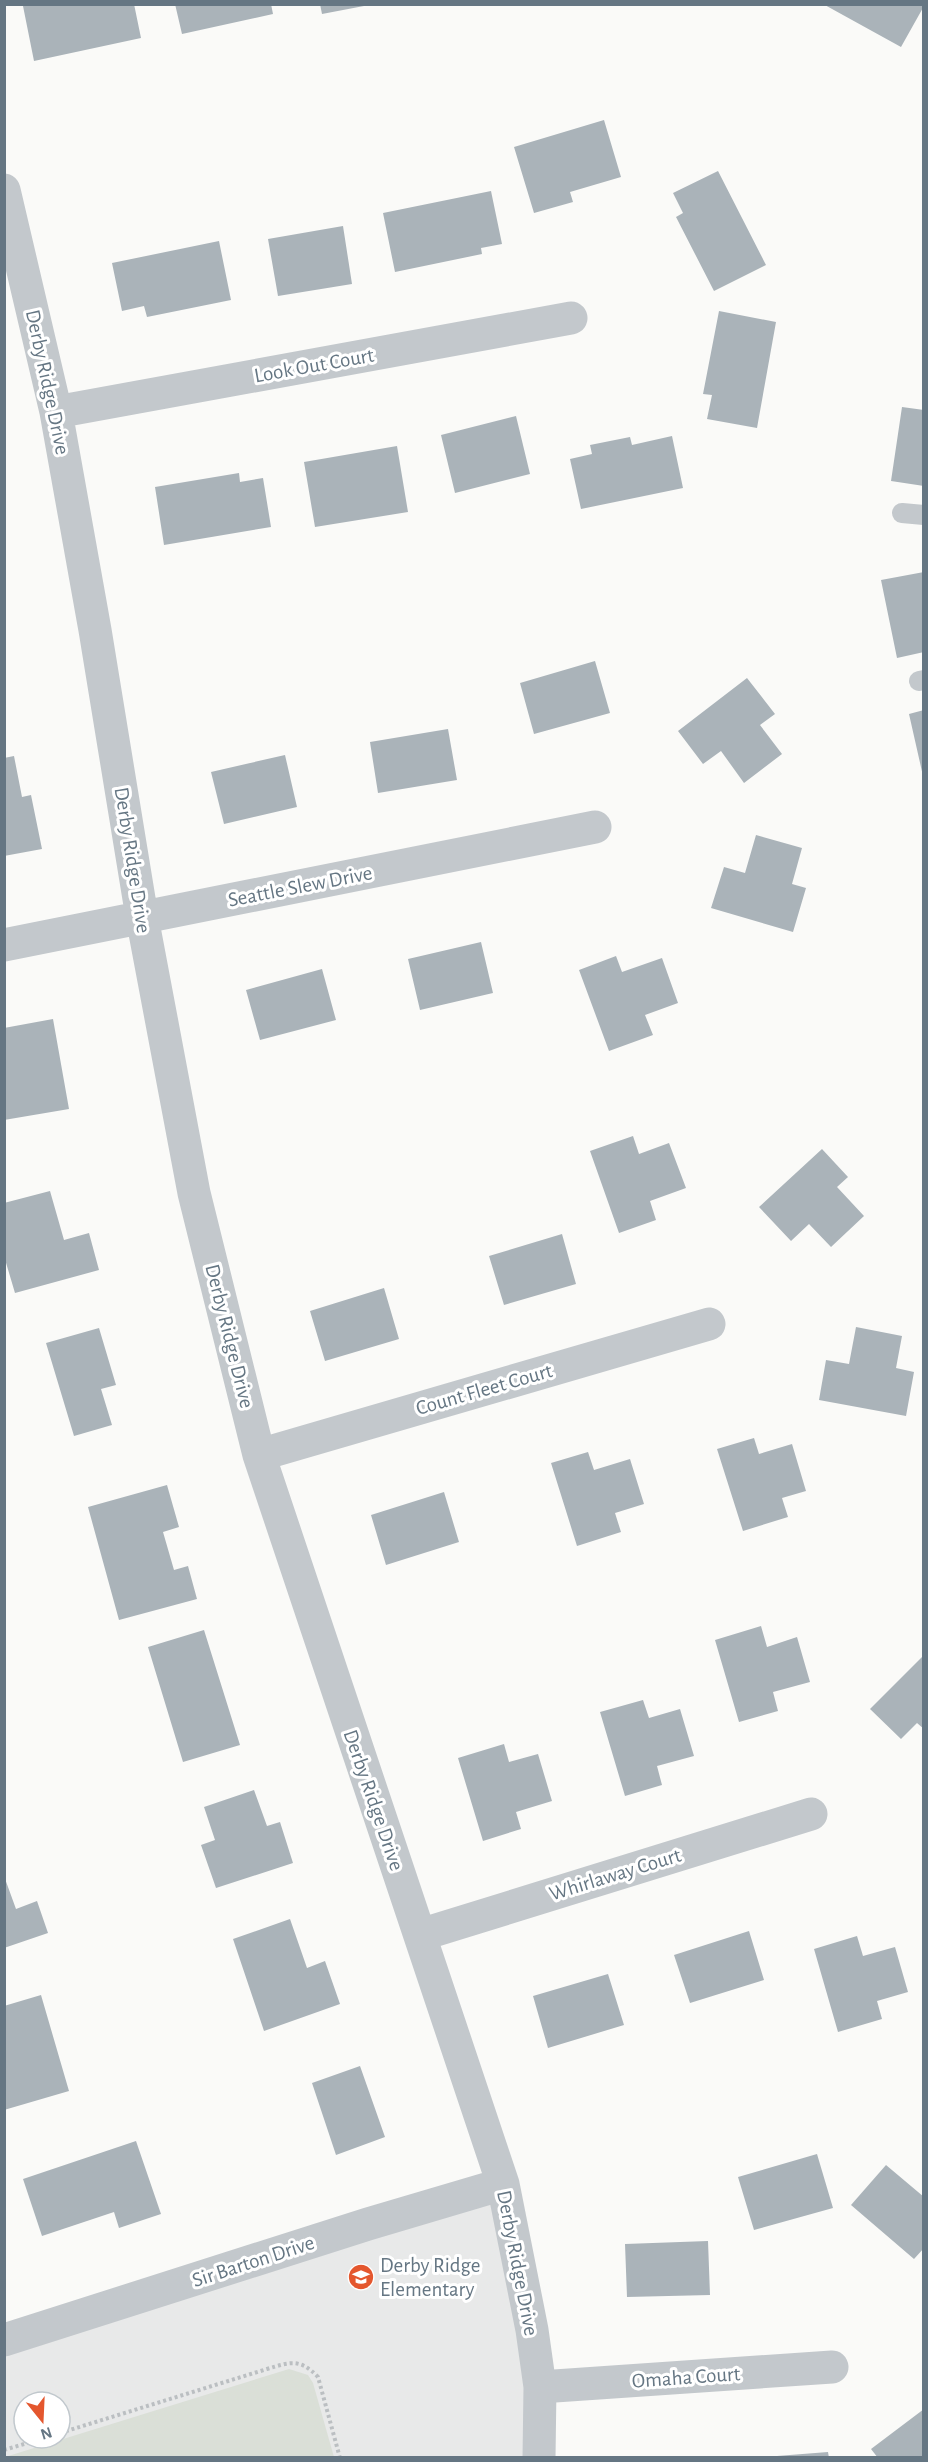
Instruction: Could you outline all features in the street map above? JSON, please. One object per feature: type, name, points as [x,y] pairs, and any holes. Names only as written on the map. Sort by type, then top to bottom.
[{"type":"street","name":"Derby Ridge Drive","points":[[4,190],[56,412],[95,630],[142,917],[194,1193],[258,1455],[503,2184],[532,2330],[540,2387],[539,2457]]},
{"type":"street","name":"Look Out Court","points":[[56,412],[571,318]]},
{"type":"street","name":"Seattle Slew Drive","points":[[4,945],[595,827]]},
{"type":"street","name":"Count Fleet Court","points":[[258,1455],[709,1324]]},
{"type":"street","name":"Whirlaway Court","points":[[420,1935],[811,1814]]},
{"type":"street","name":"Sir Barton Drive","points":[[4,2340],[368,2224],[503,2184]]},
{"type":"street","name":"Omaha Court","points":[[540,2387],[832,2367]]},
{"type":"lane","points":[[902,513],[924,515]]},
{"type":"path","points":[[72,2429],[295,2362],[308,2367],[318,2377],[340,2457]]},
{"type":"shaded area","name":"Derby Ridge Elementary","points":[[503,2184],[539,2457],[5,2457],[4,2340]]},
{"type":"shaded area","points":[[289,2369],[308,2375],[313,2383],[334,2457],[5,2457],[28,2450],[72,2450],[72,2436]]},
{"type":"building","points":[[28,4],[134,4],[141,38],[34,61],[23,6]]},
{"type":"building","points":[[175,4],[271,4],[273,14],[182,34]]},
{"type":"building","points":[[320,4],[364,4],[364,6],[322,14]]},
{"type":"building","points":[[823,4],[924,4],[924,6],[901,47]]},
{"type":"building","points":[[604,120],[621,177],[570,192],[573,202],[534,213],[514,147]]},
{"type":"building","points":[[718,171],[766,265],[714,291],[676,217],[683,213],[673,193]]},
{"type":"building","points":[[491,191],[502,244],[481,248],[482,254],[395,272],[383,213]]},
{"type":"building","points":[[343,226],[352,284],[278,296],[268,239]]},
{"type":"building","points":[[219,241],[231,300],[147,317],[144,306],[122,311],[112,263]]},
{"type":"building","points":[[719,311],[776,322],[757,428],[707,419],[712,395],[703,394]]},
{"type":"building","points":[[902,407],[924,410],[924,486],[891,481]]},
{"type":"building","points":[[516,416],[530,474],[455,493],[441,435]]},
{"type":"building","points":[[672,436],[683,488],[581,509],[570,459],[592,454],[590,445],[630,437],[632,445]]},
{"type":"building","points":[[397,446],[408,512],[315,527],[304,462]]},
{"type":"building","points":[[239,473],[240,482],[263,478],[271,527],[164,545],[155,487]]},
{"type":"building","points":[[924,572],[924,652],[897,658],[881,580]]},
{"type":"building","points":[[595,661],[610,713],[534,734],[520,683]]},
{"type":"building","points":[[747,678],[775,714],[760,725],[782,754],[744,783],[721,751],[703,764],[678,731]]},
{"type":"building","points":[[924,710],[924,776],[923,776],[909,714]]},
{"type":"building","points":[[448,729],[457,780],[378,793],[370,742]]},
{"type":"building","points":[[285,755],[297,807],[224,824],[211,772]]},
{"type":"building","points":[[14,756],[22,797],[31,795],[42,849],[4,856],[4,758]]},
{"type":"building","points":[[756,835],[802,848],[792,884],[806,888],[793,932],[711,908],[724,867],[745,873]]},
{"type":"building","points":[[481,942],[493,993],[420,1010],[408,959]]},
{"type":"building","points":[[616,956],[622,972],[662,958],[678,1003],[645,1015],[653,1035],[609,1051],[579,970]]},
{"type":"building","points":[[322,969],[336,1020],[260,1040],[246,990]]},
{"type":"building","points":[[53,1019],[69,1109],[4,1120],[4,1028]]},
{"type":"building","points":[[633,1136],[639,1154],[669,1143],[686,1188],[650,1201],[656,1220],[619,1233],[590,1151]]},
{"type":"building","points":[[822,1149],[848,1177],[837,1187],[864,1216],[831,1247],[809,1224],[791,1241],[759,1207]]},
{"type":"building","points":[[50,1191],[64,1240],[89,1233],[99,1270],[15,1293],[4,1256],[4,1203]]},
{"type":"building","points":[[562,1234],[576,1284],[504,1305],[489,1256]]},
{"type":"building","points":[[384,1288],[399,1339],[325,1361],[310,1311]]},
{"type":"building","points":[[856,1327],[902,1336],[896,1368],[914,1372],[906,1416],[819,1400],[826,1360],[849,1364]]},
{"type":"building","points":[[99,1328],[116,1385],[101,1389],[112,1425],[74,1436],[46,1343]]},
{"type":"building","points":[[754,1438],[759,1454],[792,1444],[806,1491],[782,1498],[788,1517],[743,1531],[717,1449]]},
{"type":"building","points":[[588,1452],[594,1470],[630,1459],[644,1504],[615,1513],[621,1532],[577,1546],[551,1463]]},
{"type":"building","points":[[167,1485],[179,1527],[163,1532],[174,1570],[188,1566],[197,1599],[119,1620],[88,1507]]},
{"type":"building","points":[[444,1492],[459,1542],[386,1565],[371,1515]]},
{"type":"building","points":[[761,1626],[767,1647],[797,1637],[810,1682],[773,1692],[778,1711],[739,1722],[715,1640]]},
{"type":"building","points":[[204,1630],[240,1745],[183,1762],[148,1647]]},
{"type":"building","points":[[924,1655],[924,1729],[917,1723],[901,1739],[870,1709]]},
{"type":"building","points":[[643,1700],[649,1718],[680,1709],[694,1756],[657,1766],[662,1785],[625,1796],[600,1712]]},
{"type":"building","points":[[504,1744],[509,1762],[538,1754],[552,1801],[516,1812],[521,1829],[483,1841],[458,1758]]},
{"type":"building","points":[[254,1790],[267,1826],[280,1822],[293,1863],[216,1888],[201,1845],[215,1840],[204,1807]]},
{"type":"building","points":[[4,1876],[16,1909],[37,1901],[48,1933],[4,1948]]},
{"type":"building","points":[[290,1919],[307,1968],[325,1961],[340,2004],[264,2031],[233,1939]]},
{"type":"building","points":[[749,1931],[764,1980],[690,2003],[674,1955]]},
{"type":"building","points":[[857,1936],[863,1956],[895,1947],[908,1992],[877,2001],[882,2019],[838,2032],[814,1949]]},
{"type":"building","points":[[608,1974],[624,2025],[548,2048],[533,1996]]},
{"type":"building","points":[[41,1995],[69,2091],[4,2110],[4,2006]]},
{"type":"building","points":[[360,2066],[385,2137],[336,2155],[312,2083]]},
{"type":"building","points":[[136,2141],[161,2214],[119,2228],[114,2212],[42,2236],[23,2179]]},
{"type":"building","points":[[817,2154],[833,2208],[754,2230],[738,2177]]},
{"type":"building","points":[[886,2165],[924,2197],[924,2248],[914,2259],[851,2205]]},
{"type":"building","points":[[708,2241],[710,2295],[627,2297],[625,2244]]},
{"type":"building","points":[[924,2409],[924,2458],[878,2458],[871,2449]]},
{"type":"building","points":[[828,2452],[829,2458],[777,2458],[777,2456]]},
{"type":"place","name":"Derby Ridge Elementary","points":[[361,2277]]}]
